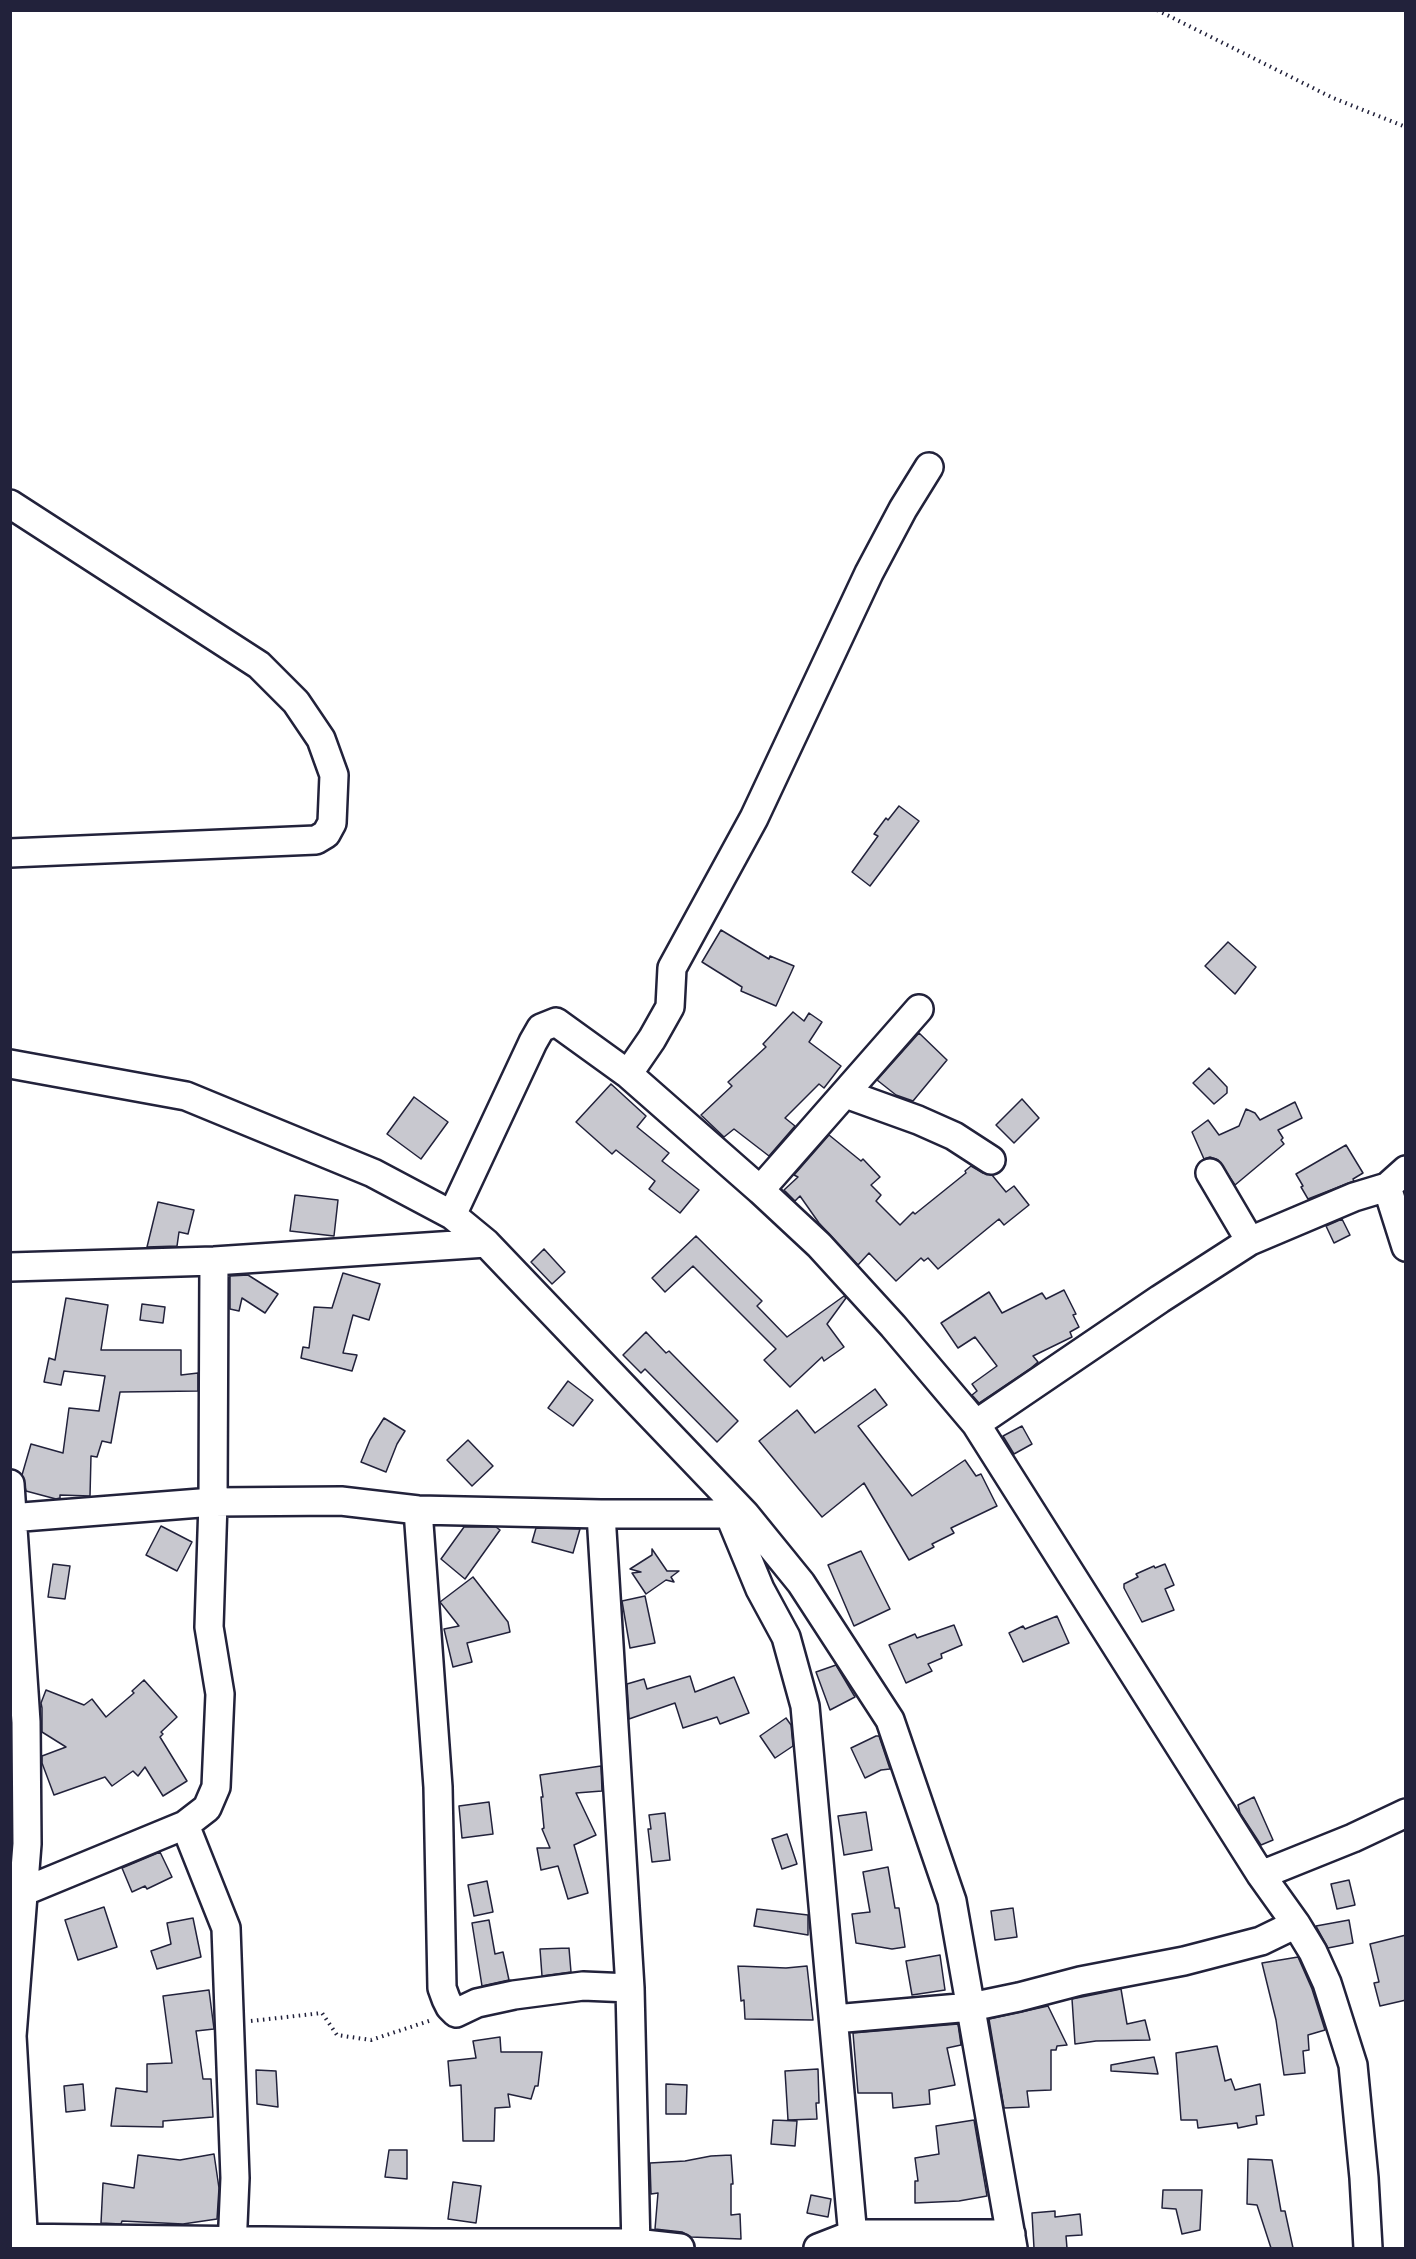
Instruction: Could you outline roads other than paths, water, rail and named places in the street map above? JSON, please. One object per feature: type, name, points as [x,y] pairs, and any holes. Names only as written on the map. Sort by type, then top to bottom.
[{"type":"street","points":[[628,1074],[670,1007],[672,968],[754,818],[870,573],[903,509],[929,467]]},
{"type":"street","points":[[10,504],[259,665],[296,702],[321,739],[334,775],[332,824],[326,834],[316,840],[10,853]]},
{"type":"street","points":[[760,1190],[920,1010]]},
{"type":"street","points":[[452,1215],[541,1028],[556,1022],[628,1074],[760,1190],[819,1245],[893,1326],[976,1424],[1261,1875],[1313,1952],[1327,1983],[1353,2066],[1368,2248]]},
{"type":"street","points":[[10,1064],[186,1096],[373,1173],[452,1215],[486,1243],[801,1583],[890,1720],[952,1901],[1012,2241],[854,2241],[818,2248]]},
{"type":"street","points":[[846,1094],[918,1120],[954,1136],[991,1160]]},
{"type":"street","points":[[1210,1173],[1250,1241]]},
{"type":"street","points":[[976,1424],[1250,1241],[1396,1178],[1406,1247]]},
{"type":"street","points":[[10,1267],[214,1261],[486,1243]]},
{"type":"street","points":[[25,1891],[185,1825],[207,1808],[216,1787],[220,1694],[209,1627],[213,1502],[214,1261]]},
{"type":"street","points":[[10,1484],[18,1722],[19,1844],[25,1891],[11,2036],[19,2242],[681,2248]]},
{"type":"street","points":[[12,1518],[213,1502],[341,1501],[418,1510],[737,1514]]},
{"type":"street","points":[[418,1510],[438,1787],[442,1988],[450,2007],[456,2013],[477,2003],[514,1995],[583,1986],[630,1988]]},
{"type":"street","points":[[601,1514],[630,1988],[635,2246]]},
{"type":"street","points":[[737,1514],[760,1589],[786,1637],[805,1706],[854,2241]]},
{"type":"street","points":[[1261,1875],[1353,1838],[1406,1813]]},
{"type":"street","points":[[185,1825],[226,1928],[235,2178],[232,2245]]},
{"type":"street","points":[[834,2019],[971,2007],[1080,1981],[1184,1961],[1261,1941],[1296,1924]]}]
